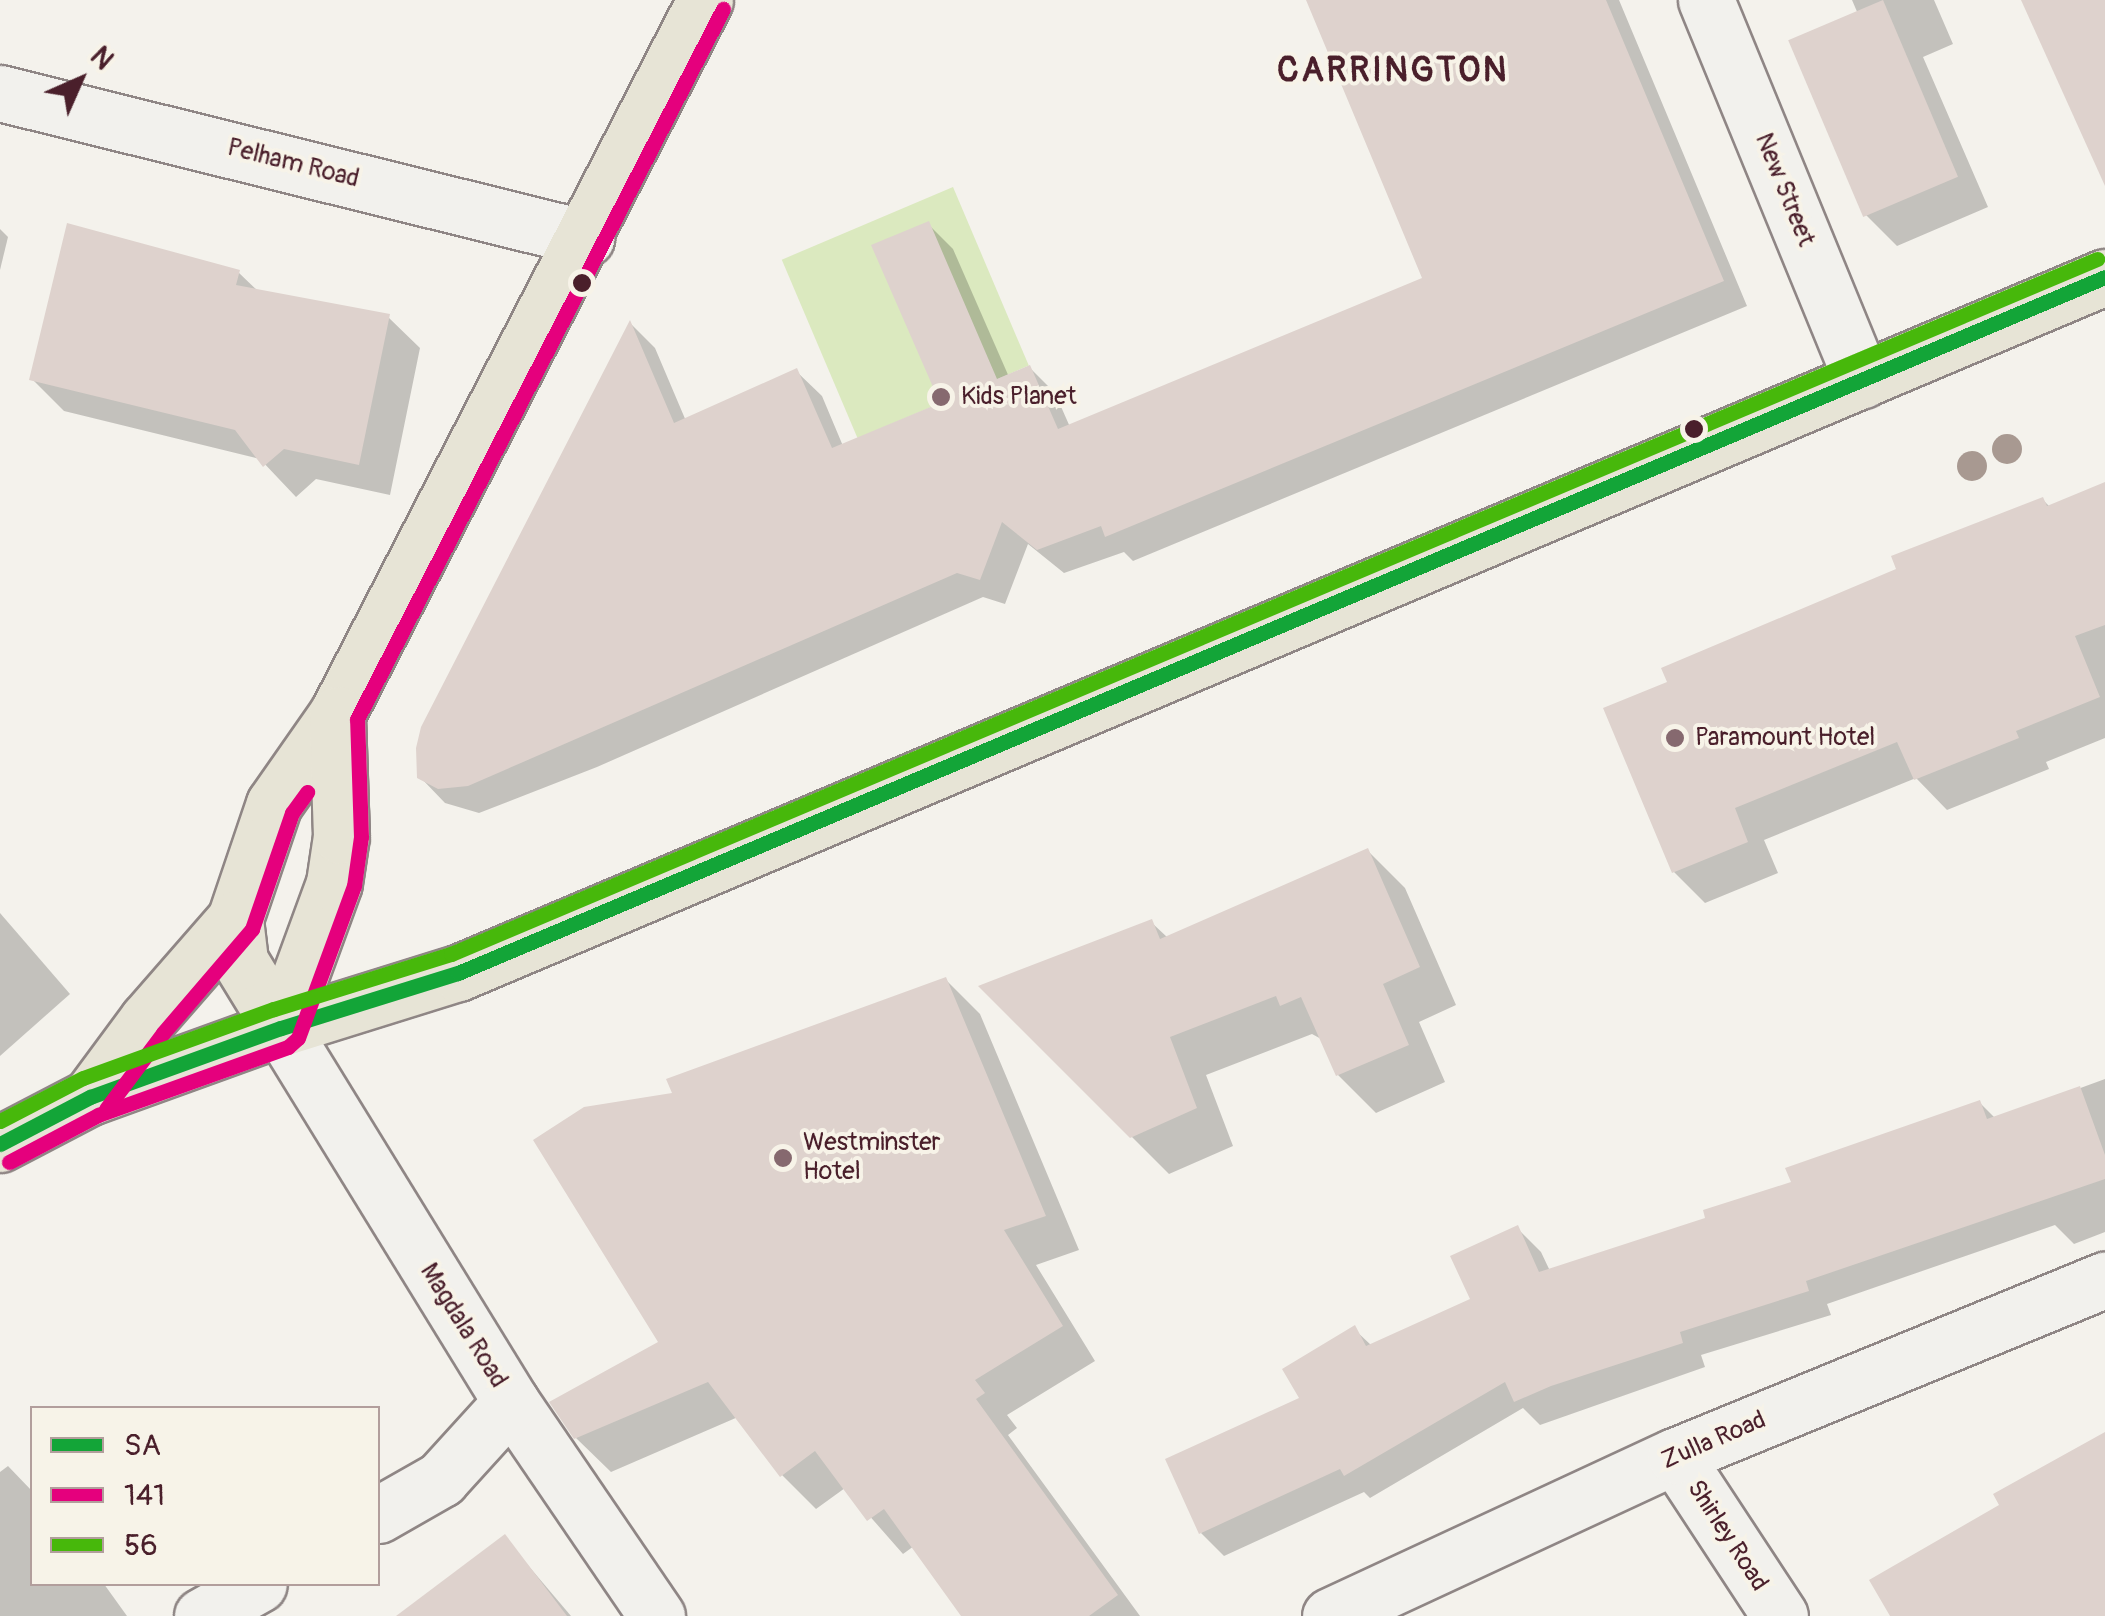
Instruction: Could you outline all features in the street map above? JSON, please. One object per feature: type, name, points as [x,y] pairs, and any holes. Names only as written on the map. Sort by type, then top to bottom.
[{"type":"main road","points":[[90,1096],[147,1020],[235,919],[274,804],[337,714],[586,238],[705,0]]},
{"type":"main road","points":[[0,1144],[90,1096],[281,1028],[458,973],[2105,277]]},
{"type":"main road","points":[[281,1028],[334,883],[340,836],[337,714]]},
{"type":"main road","points":[[235,919],[240,960],[281,1028]]},
{"type":"street","name":"New Street","points":[[1706,0],[1862,380]]},
{"type":"street","name":"Pelham Road","points":[[0,92],[586,238]]},
{"type":"street","name":"Magdala Road","points":[[281,1028],[511,1402],[656,1616]]},
{"type":"street","name":"Zulla Road","points":[[1330,1616],[1674,1456],[2105,1280]]},
{"type":"street","points":[[380,1514],[442,1479],[511,1402]]},
{"type":"street","name":"Shirley Road","points":[[1674,1456],[1780,1616]]},
{"type":"street","points":[[202,1616],[255,1586]]},
{"type":"green space","points":[[953,187],[1029,366],[858,438],[782,260]]},
{"type":"building","points":[[1306,0],[1606,0],[1724,281],[1105,537],[1101,526],[1037,550],[1002,522],[980,580],[957,573],[468,786],[438,789],[417,778],[416,748],[421,727],[630,320],[674,423],[797,368],[832,448],[940,403],[871,245],[929,221],[997,379],[1030,365],[1058,429],[1422,278]]},
{"type":"building","points":[[1883,0],[1958,177],[1863,217],[1788,40]]},
{"type":"building","points":[[2021,0],[2105,0],[2105,186]]},
{"type":"building","points":[[67,223],[240,270],[236,285],[390,314],[359,465],[284,449],[263,467],[235,430],[29,380]]},
{"type":"building","points":[[2105,482],[2105,625],[2075,636],[2100,697],[2016,731],[2019,738],[1914,780],[1897,742],[1735,808],[1748,842],[1672,873],[1603,708],[1667,682],[1661,668],[1896,569],[1891,556],[2043,497],[2047,506]]},
{"type":"building","points":[[1368,848],[1420,967],[1383,984],[1409,1045],[1336,1076],[1301,997],[1280,1006],[1276,996],[1170,1037],[1197,1108],[1130,1138],[978,986],[1152,919],[1160,939]]},
{"type":"building","points":[[946,977],[1046,1216],[1004,1230],[1063,1326],[975,1380],[985,1393],[976,1399],[1118,1595],[1089,1616],[961,1616],[884,1509],[867,1521],[815,1451],[780,1477],[708,1382],[574,1439],[549,1402],[658,1342],[533,1140],[584,1107],[672,1093],[666,1079]]},
{"type":"building","points":[[2080,1086],[2105,1155],[2105,1179],[1806,1281],[1809,1291],[1680,1332],[1683,1343],[1514,1402],[1505,1382],[1344,1476],[1340,1469],[1199,1534],[1165,1459],[1299,1398],[1282,1369],[1355,1325],[1366,1346],[1470,1299],[1450,1256],[1518,1225],[1539,1272],[1705,1218],[1703,1210],[1791,1182],[1785,1168],[1980,1100],[1987,1119]]},
{"type":"building","points":[[2105,1432],[2105,1616],[1890,1616],[1869,1580],[1999,1505],[1993,1494]]},
{"type":"building","points":[[505,1534],[567,1616],[396,1616]]},
{"type":"transit line","name":"141","points":[[9,1162],[98,1115],[288,1047],[298,1038],[354,886],[361,837],[357,719],[723,9]]},
{"type":"transit line","name":"56","points":[[0,1121],[83,1078],[274,1009],[451,954],[2097,259]]},
{"type":"transit line","name":"SA","points":[[0,1144],[90,1097],[281,1028],[458,973],[2105,277]]},
{"type":"transit line","name":"141","points":[[106,1109],[163,1033],[252,929],[292,813],[307,792]]},
{"type":"place","name":"Kids Planet","points":[[941,397]]},
{"type":"place","name":"Paramount Hotel","points":[[1675,738]]},
{"type":"place","name":"Westminster Hotel","points":[[783,1158]]},
{"type":"district","name":"CARRINGTON","points":[[1393,70]]}]
